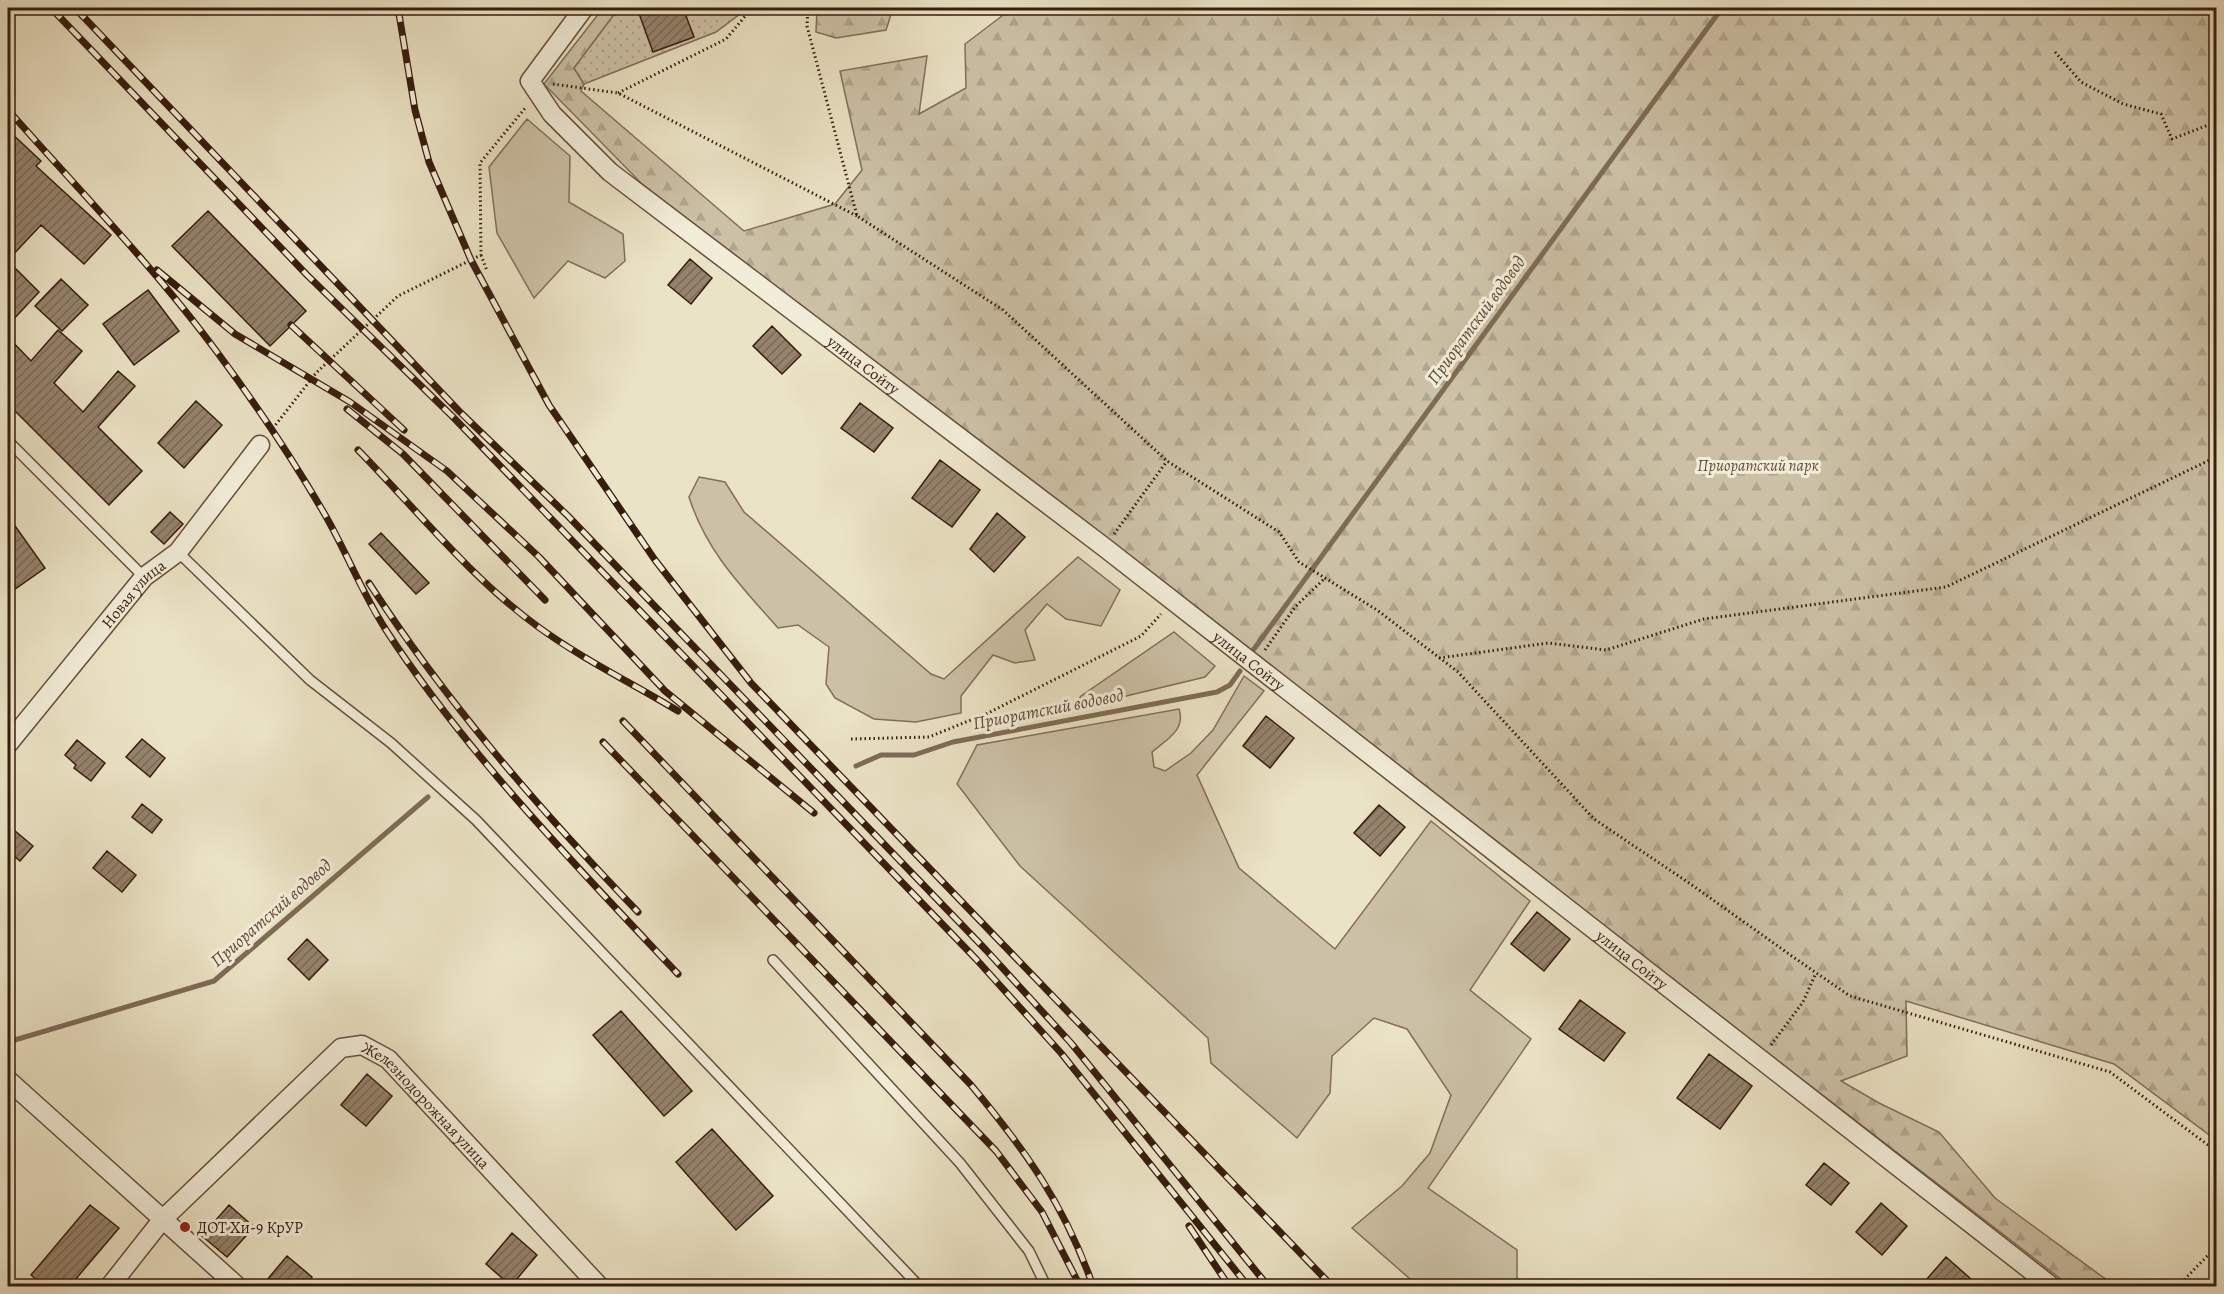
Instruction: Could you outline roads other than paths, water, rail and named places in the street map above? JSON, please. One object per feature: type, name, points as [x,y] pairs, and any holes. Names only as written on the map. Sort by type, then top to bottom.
[{"type":"street","name":"улица Сойту","points":[[584,8],[534,87],[552,114],[610,172],[1104,547],[1253,666],[1761,1058],[2051,1287]]},
{"type":"street","name":"Новая улица","points":[[8,744],[144,577],[178,552],[260,445]]},
{"type":"street","name":"Железнодорожная улица","points":[[110,1287],[162,1220],[341,1048],[362,1044],[388,1059],[599,1287]]},
{"type":"street","points":[[8,1080],[237,1287]]},
{"type":"lane","points":[[8,441],[144,577]]},
{"type":"lane","points":[[178,552],[310,680],[391,743],[476,820],[919,1287]]},
{"type":"lane","points":[[773,960],[960,1163],[1029,1251],[1046,1287]]},
{"type":"waterway","name":"Приоратский водовод","points":[[1254,649],[1722,8]]},
{"type":"waterway","name":"Приоратский водовод","points":[[856,766],[881,755],[914,755],[953,742],[1217,692],[1230,685],[1240,671]]},
{"type":"waterway","name":"Приоратский водовод","points":[[8,1042],[214,981],[428,797]]},
{"type":"railway","points":[[51,8],[307,275],[452,416],[976,959],[1061,1053],[1248,1286]]},
{"type":"railway","points":[[75,8],[459,411],[568,516],[986,950],[1071,1043],[1268,1286]]},
{"type":"railway","points":[[398,8],[415,110],[429,162],[471,260],[549,405],[655,560],[751,683],[1332,1286]]},
{"type":"railway","points":[[8,110],[142,259],[193,320],[231,371],[312,492],[386,630],[451,721],[524,808],[678,974]]},
{"type":"railway","points":[[157,270],[235,334],[350,402],[447,471],[539,557],[665,691],[814,813]]},
{"type":"railway","points":[[291,325],[404,430]]},
{"type":"railway","points":[[347,409],[403,454],[545,600]]},
{"type":"railway","points":[[358,450],[444,542],[512,607],[572,649],[678,711]]},
{"type":"railway","points":[[369,583],[430,670],[496,754],[565,834],[638,912]]},
{"type":"railway","points":[[623,721],[971,1085],[1042,1180],[1069,1229],[1093,1286]]},
{"type":"railway","points":[[603,742],[996,1151],[1042,1212],[1080,1286]]},
{"type":"railway","points":[[1189,1226],[1229,1286]]},
{"type":"place","name":"ДОТ Хи-9 КрУР","points":[[185,1227]]},
{"type":"park label","name":"Приоратский парк","points":[[1758,465]]}]
